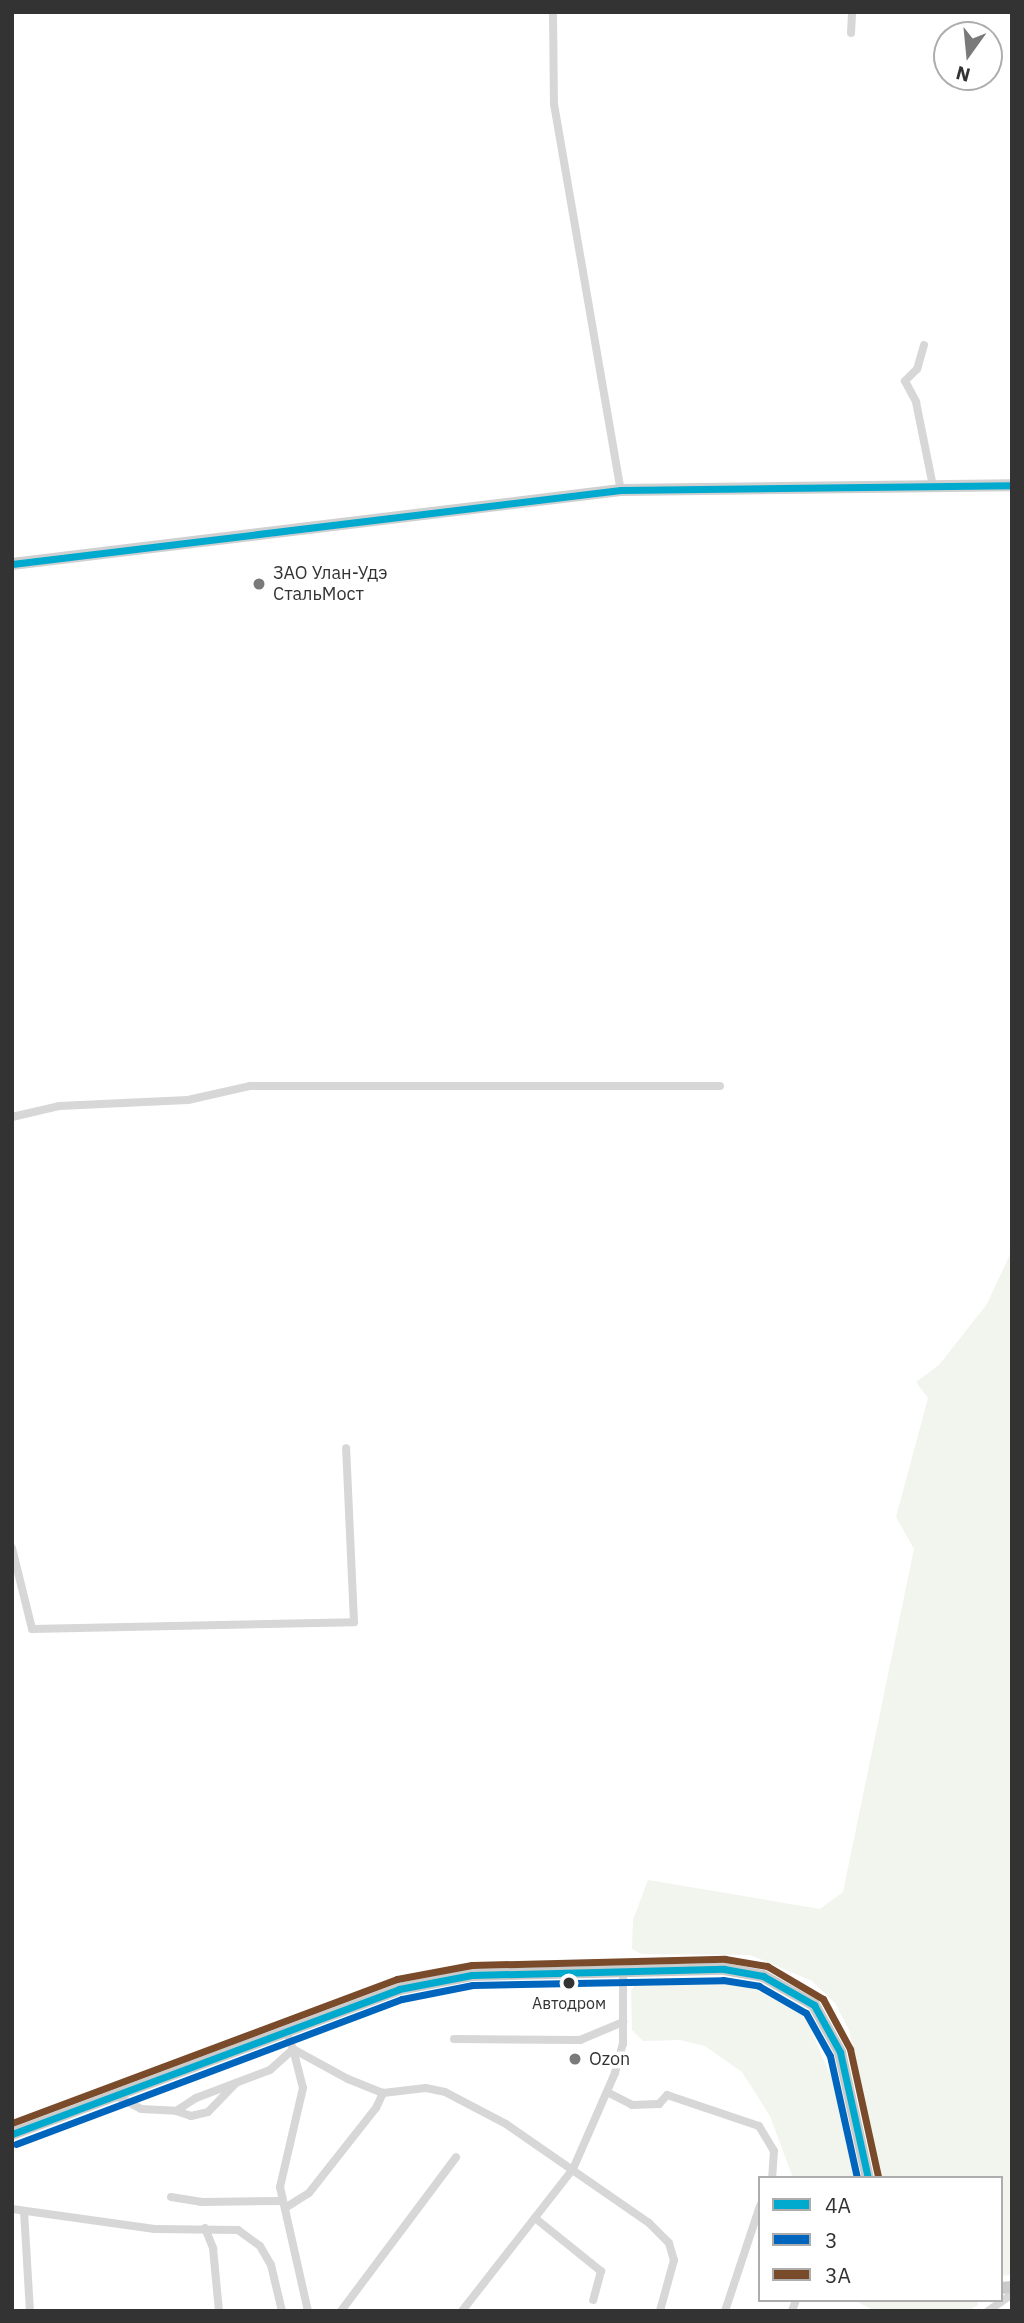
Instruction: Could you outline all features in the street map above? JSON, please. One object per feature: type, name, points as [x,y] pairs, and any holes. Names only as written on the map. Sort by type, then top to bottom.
[{"type":"main road","points":[[12,2134],[286,2029],[399,1990],[472,1975],[724,1969],[763,1976],[814,2004],[840,2052],[868,2176]]},
{"type":"street","points":[[553,12],[554,104],[621,490]]},
{"type":"street","points":[[851,33],[852,12]]},
{"type":"street","points":[[924,345],[917,369],[905,381],[916,402],[933,486]]},
{"type":"street","points":[[12,564],[621,490],[1012,485]]},
{"type":"street","points":[[12,1117],[59,1106],[188,1100],[250,1086],[720,1086]]},
{"type":"street","points":[[12,1548],[32,1629],[354,1622],[346,1448]]},
{"type":"street","points":[[462,2311],[573,2169],[607,2092],[623,2044],[623,1970]]},
{"type":"street","points":[[454,2039],[580,2040],[623,2022]]},
{"type":"street","points":[[286,2029],[303,2088],[280,2187],[308,2311]]},
{"type":"street","points":[[176,2111],[195,2098],[270,2070],[293,2049]]},
{"type":"street","points":[[293,2049],[383,2093],[426,2088],[444,2092],[506,2124],[649,2222],[669,2243],[673,2269],[660,2311]]},
{"type":"street","points":[[114,2095],[141,2109],[176,2111],[191,2116],[208,2112],[236,2083]]},
{"type":"street","points":[[607,2092],[632,2105],[659,2104],[667,2095],[759,2126],[774,2151],[772,2176]]},
{"type":"street","points":[[171,2196],[201,2202],[283,2204],[309,2193],[383,2093]]},
{"type":"street","points":[[341,2311],[456,2157]]},
{"type":"street","points":[[12,2209],[155,2229],[238,2230],[260,2246],[271,2265],[282,2311]]},
{"type":"street","points":[[24,2211],[30,2311]]},
{"type":"street","points":[[725,2311],[758,2212]]},
{"type":"street","points":[[535,2218],[601,2272],[593,2300]]},
{"type":"street","points":[[205,2228],[213,2248],[219,2311]]},
{"type":"shaded area","points":[[1012,1250],[1012,2275],[1003,2276],[1003,2176],[881,2176],[849,2030],[835,2003],[812,1981],[750,1955],[642,1954],[632,1949],[633,1920],[648,1880],[820,1909],[843,1892],[914,1549],[896,1517],[928,1398],[916,1382],[939,1365],[987,1304]]},
{"type":"shaded area","points":[[721,1979],[756,1990],[805,2016],[834,2084],[854,2176],[792,2176],[770,2116],[742,2072],[705,2046],[680,2040],[643,2041],[632,2030],[631,1991],[638,1980]]},
{"type":"shaded area","points":[[858,2302],[977,2302],[978,2305],[968,2311],[875,2311]]},
{"type":"transit line","name":"4А","points":[[12,564],[621,490],[1012,485]]},
{"type":"transit line","name":"3А","points":[[12,2123],[397,1979],[472,1965],[725,1959],[767,1966],[823,1999],[850,2049],[878,2176]]},
{"type":"transit line","name":"4А","points":[[12,2134],[399,1989],[472,1975],[724,1969],[763,1976],[814,2005],[840,2052],[868,2176]]},
{"type":"transit line","name":"3","points":[[16,2144],[402,1999],[473,1985],[723,1980],[759,1986],[806,2013],[830,2056],[857,2176]]},
{"type":"place","name":"ЗАО Улан-Удэ СтальМост","points":[[259,584]]},
{"type":"place","name":"Автодром","points":[[569,1983]]},
{"type":"place","name":"Ozon","points":[[575,2059]]}]
